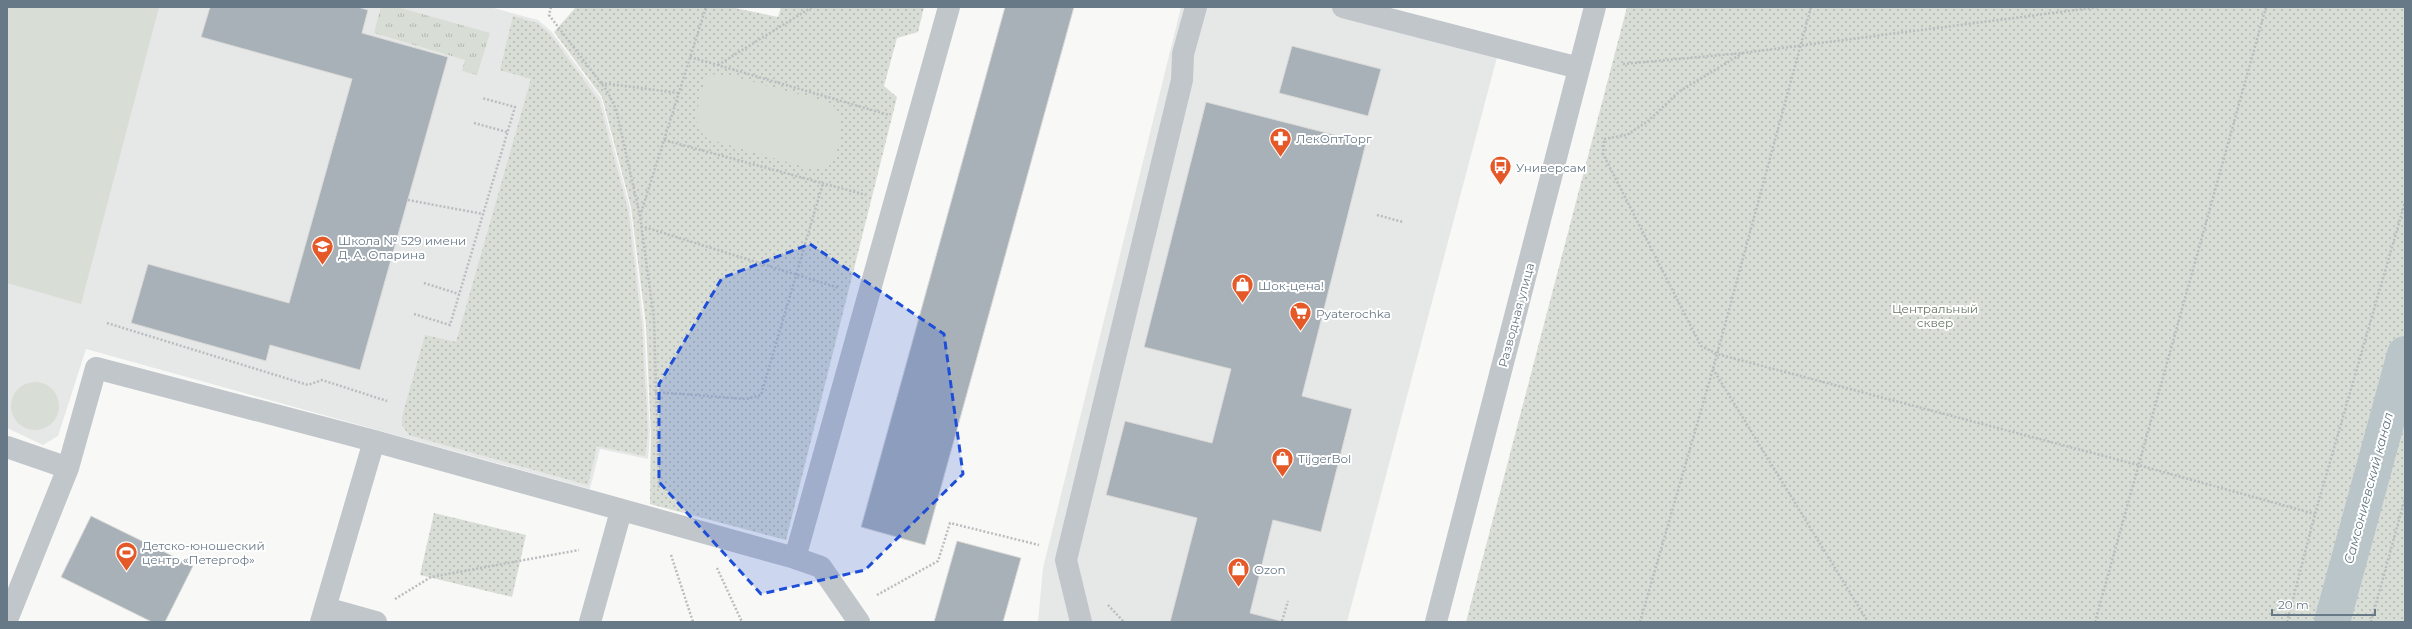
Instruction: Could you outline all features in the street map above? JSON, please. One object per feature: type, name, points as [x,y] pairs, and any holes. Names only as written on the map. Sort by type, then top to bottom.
[{"type":"street","points":[[795,558],[949,7]]},
{"type":"street","points":[[1081,622],[1066,560],[1182,80],[1183,54],[1196,7]]},
{"type":"street","points":[[1343,7],[1579,68]]},
{"type":"street","name":"Разводная улица","points":[[1436,622],[1595,7]]},
{"type":"street","points":[[7,620],[68,468],[96,368],[374,441],[621,511],[795,558],[821,567],[856,615]]},
{"type":"street","points":[[369,620],[323,615],[374,441]]},
{"type":"street","points":[[7,447],[68,468]]},
{"type":"street","points":[[590,622],[621,511]]},
{"type":"path","points":[[551,7],[549,15],[601,83],[616,109],[640,216],[654,319],[655,392],[661,522],[693,622]]},
{"type":"path","points":[[640,216],[706,7]]},
{"type":"path","points":[[717,65],[812,7]]},
{"type":"path","points":[[1640,622],[1713,369],[1811,7]]},
{"type":"path","points":[[1623,64],[1743,53],[2099,7]]},
{"type":"path","points":[[2095,622],[2266,7]]},
{"type":"path","points":[[1743,53],[1680,92],[1648,121],[1627,135],[1604,139],[1603,154],[1701,346],[1716,354],[2138,465],[2315,514]]},
{"type":"path","points":[[690,58],[917,123]]},
{"type":"path","points":[[601,83],[679,93]]},
{"type":"path","points":[[414,314],[450,325],[515,107],[482,98]]},
{"type":"path","points":[[474,123],[507,132]]},
{"type":"path","points":[[664,140],[895,203]]},
{"type":"path","points":[[655,392],[746,399],[761,395],[823,183]]},
{"type":"path","points":[[408,200],[483,214]]},
{"type":"path","points":[[2287,622],[2315,514],[2405,202]]},
{"type":"path","points":[[1377,215],[1403,222]]},
{"type":"path","points":[[641,226],[868,297]]},
{"type":"path","points":[[424,283],[459,294]]},
{"type":"path","points":[[107,323],[308,386],[322,380],[387,401]]},
{"type":"path","points":[[1713,369],[1868,622]]},
{"type":"path","points":[[2371,622],[2405,498]]},
{"type":"path","points":[[856,615],[938,561],[950,523],[1045,547],[1066,560]]},
{"type":"path","points":[[369,620],[430,578],[521,560],[611,545]]},
{"type":"path","points":[[714,561],[742,622]]},
{"type":"path","points":[[1103,599],[1124,622]]},
{"type":"path","points":[[1282,621],[1288,601]]},
{"type":"highlighted area","points":[[810,244],[944,334],[963,474],[865,570],[761,594],[659,482],[659,384],[722,278]]},
{"type":"shaded area","name":"Школа № 529 имени Д. А. Опарина","points":[[7,7],[490,7],[538,20],[551,31],[601,98],[630,208],[644,325],[650,433],[648,459],[600,449],[590,489],[86,349],[58,436],[43,445],[7,428]]},
{"type":"shaded area","points":[[1181,7],[1352,7],[1500,46],[1347,622],[1038,622],[1043,568]]},
{"type":"green space","points":[[7,7],[159,7],[81,304],[7,283]]},
{"type":"green space","points":[[381,7],[397,7],[490,33],[477,75],[462,71],[465,60],[374,33]]},
{"type":"green space","points":[[576,7],[730,7],[778,17],[781,7],[924,7],[918,32],[897,38],[884,86],[897,97],[786,540],[650,504],[651,434],[646,325],[631,207],[602,97],[554,32]]},
{"type":"green space","name":"Центральный сквер","points":[[1627,7],[2405,7],[2405,622],[1466,622]]},
{"type":"green space","points":[[513,16],[537,23],[550,34],[599,101],[628,210],[642,327],[648,433],[645,456],[597,446],[588,485],[409,435],[402,425],[403,413],[425,335],[456,342],[531,79],[500,70]]},
{"type":"green space","points":[[715,74],[732,76],[824,101],[834,106],[838,114],[841,130],[839,146],[836,154],[826,167],[811,169],[708,139],[702,133],[697,119],[705,79]]},
{"type":"green space","points":[[35,382],[44,384],[52,389],[57,397],[59,406],[57,415],[52,423],[44,428],[35,430],[26,428],[18,423],[13,415],[11,406],[13,397],[18,389],[26,384]]},
{"type":"green space","points":[[434,513],[526,535],[512,597],[420,575]]},
{"type":"building","points":[[210,7],[358,7],[368,10],[362,33],[448,57],[360,370],[270,345],[266,361],[131,323],[148,264],[289,303],[352,79],[201,37]]},
{"type":"building","points":[[1005,7],[1074,7],[925,545],[861,527]]},
{"type":"building","points":[[1292,46],[1381,69],[1368,116],[1279,93]]},
{"type":"building","points":[[1206,102],[1366,143],[1302,396],[1352,409],[1321,532],[1273,520],[1250,613],[1285,622],[1170,622],[1197,518],[1106,495],[1125,421],[1212,443],[1231,369],[1144,347]]},
{"type":"building","name":"Детско-юношеский центр «Петергоф»","points":[[91,516],[193,566],[165,622],[152,622],[61,577]]},
{"type":"building","points":[[957,541],[1021,558],[1003,622],[934,622]]},
{"type":"waterway","name":"Самсониевский канал","points":[[2332,622],[2405,354]]},
{"type":"place","name":"ЛекОптТорг","points":[[1280,158]]},
{"type":"place","name":"Универсам","points":[[1501,186]]},
{"type":"place","name":"Школа № 529 имени Д. А. Опарина","points":[[322,266]]},
{"type":"place","name":"Шок-цена!","points":[[1243,304]]},
{"type":"place","name":"Pyaterochka","points":[[1300,332]]},
{"type":"place","name":"TijgerBol","points":[[1283,478]]},
{"type":"place","name":"Детско-юношеский центр «Петергоф»","points":[[127,572]]},
{"type":"place","name":"Ozon","points":[[1239,588]]}]
